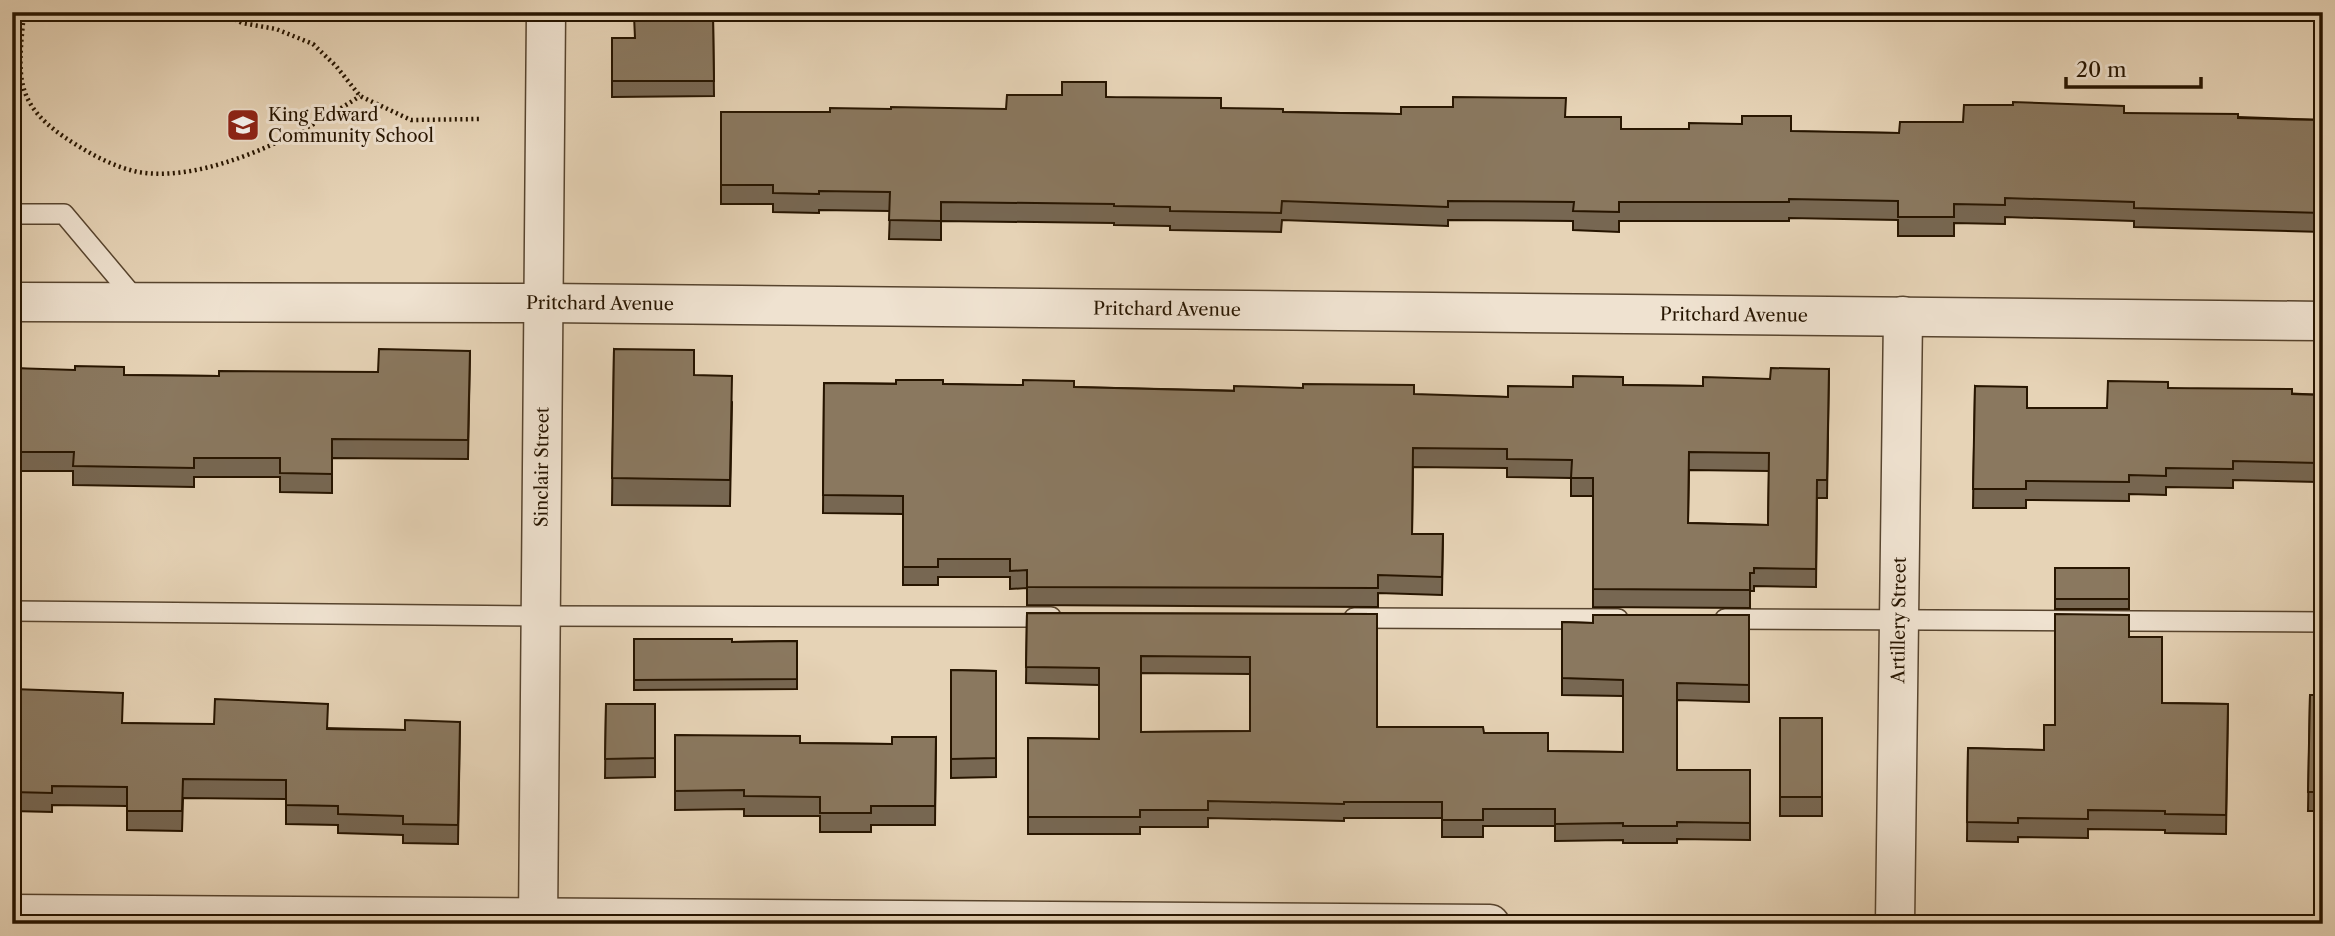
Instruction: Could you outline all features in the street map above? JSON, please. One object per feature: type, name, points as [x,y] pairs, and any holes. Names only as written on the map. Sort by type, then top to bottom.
[{"type":"street","name":"Sinclair Street","points":[[538,921],[546,12]]},
{"type":"street","name":"Pritchard Avenue","points":[[12,302],[545,303],[2323,321]]},
{"type":"street","name":"Artillery Street","points":[[1895,924],[1903,316]]},
{"type":"street","points":[[12,914],[538,921],[1490,924]]},
{"type":"lane","points":[[12,214],[64,214],[138,303]]},
{"type":"lane","points":[[12,611],[1070,617]]},
{"type":"lane","points":[[1334,618],[1640,619]]},
{"type":"lane","points":[[1709,619],[2323,622]]},
{"type":"path","points":[[24,12],[19,63],[22,89],[33,107],[64,137],[86,151],[116,166],[139,172],[186,172],[246,155],[273,145],[360,96]]},
{"type":"path","points":[[220,12],[242,23],[276,29],[313,44],[336,66],[360,96],[411,120],[479,119]]},
{"type":"building","points":[[634,16],[713,16],[714,81],[612,81],[612,38],[635,38]]},
{"type":"building","points":[[1062,82],[1106,82],[1106,97],[1221,98],[1221,108],[1283,109],[1283,112],[1401,114],[1401,107],[1453,107],[1453,97],[1566,98],[1565,117],[1621,117],[1621,129],[1689,129],[1689,123],[1742,124],[1742,116],[1791,116],[1791,131],[1899,133],[1900,122],[1963,122],[1964,105],[2013,105],[2013,102],[2124,106],[2124,113],[2238,114],[2238,118],[2323,120],[2323,213],[2134,208],[2134,202],[2005,198],[2005,205],[1954,204],[1954,217],[1898,217],[1898,201],[1789,199],[1789,202],[1619,202],[1619,212],[1573,211],[1574,202],[1448,201],[1448,207],[1282,201],[1281,213],[1170,211],[1170,207],[1114,204],[941,202],[941,221],[889,220],[890,192],[773,193],[773,185],[721,185],[721,112],[830,112],[830,108],[891,107],[1006,109],[1007,95],[1062,95]]},
{"type":"building","points":[[379,349],[470,351],[468,440],[332,439],[332,474],[280,473],[280,458],[194,458],[194,468],[73,466],[74,452],[12,452],[12,368],[75,370],[75,366],[124,367],[124,375],[219,376],[219,371],[378,372]]},
{"type":"building","points":[[614,349],[694,350],[694,375],[732,376],[730,480],[612,478]]},
{"type":"building","points":[[1771,368],[1829,369],[1827,480],[1817,480],[1816,569],[1754,568],[1754,573],[1750,573],[1750,590],[1593,589],[1593,478],[1571,478],[1572,460],[1507,459],[1507,449],[1413,448],[1412,534],[1443,534],[1442,577],[1378,575],[1378,588],[1027,587],[1027,570],[1010,571],[1010,559],[938,559],[938,567],[903,567],[903,496],[823,495],[824,383],[896,384],[896,380],[943,380],[943,384],[1023,385],[1023,380],[1074,381],[1074,387],[1234,391],[1234,386],[1303,388],[1303,384],[1414,385],[1414,394],[1508,397],[1508,386],[1573,387],[1573,376],[1623,377],[1623,385],[1703,386],[1703,377],[1770,379]],"holes":[[[1689,452],[1769,453],[1768,525],[1688,523]]]},
{"type":"building","points":[[2108,381],[2168,382],[2168,388],[2292,389],[2292,394],[2323,395],[2323,474],[2318,474],[2318,463],[2233,461],[2233,469],[2166,468],[2166,476],[2129,475],[2129,482],[2026,481],[2026,489],[1973,489],[1975,386],[2027,387],[2027,408],[2107,408]]},
{"type":"building","points":[[2055,568],[2129,568],[2129,599],[2055,599]]},
{"type":"building","points":[[1027,613],[1377,614],[1377,727],[1483,727],[1484,733],[1548,733],[1548,751],[1623,752],[1623,680],[1562,678],[1562,622],[1593,623],[1593,615],[1749,615],[1749,685],[1677,683],[1677,770],[1750,770],[1750,823],[1677,822],[1677,826],[1623,826],[1623,823],[1555,824],[1555,809],[1483,809],[1483,820],[1442,820],[1442,802],[1344,804],[1208,801],[1208,810],[1140,810],[1140,817],[1028,817],[1028,738],[1099,739],[1099,668],[1026,667]],"holes":[[[1141,656],[1250,657],[1250,731],[1141,732]]]},
{"type":"building","points":[[2055,614],[2129,615],[2129,637],[2162,637],[2162,703],[2228,704],[2226,815],[2088,810],[2088,819],[2018,818],[2018,823],[1967,822],[1968,748],[2044,750],[2044,725],[2055,725]]},
{"type":"building","points":[[634,639],[797,641],[797,679],[634,680]]},
{"type":"building","points":[[951,670],[996,671],[996,758],[951,759]]},
{"type":"building","points":[[13,689],[123,693],[122,723],[214,724],[215,699],[328,704],[327,729],[405,730],[405,720],[460,722],[458,825],[403,824],[403,816],[338,814],[338,806],[286,805],[286,780],[183,779],[182,811],[127,811],[127,787],[52,786],[52,793],[12,792]]},
{"type":"building","points":[[2310,695],[2323,695],[2323,792],[2308,792]]},
{"type":"building","points":[[606,704],[655,704],[655,758],[605,759]]},
{"type":"building","points":[[1780,718],[1822,718],[1822,797],[1780,797]]},
{"type":"building","points":[[675,735],[800,736],[800,743],[892,744],[892,737],[936,737],[935,806],[871,806],[871,813],[820,813],[820,797],[744,796],[744,790],[675,791]]},
{"type":"place","name":"King Edward Community School","points":[[243,125]]}]
